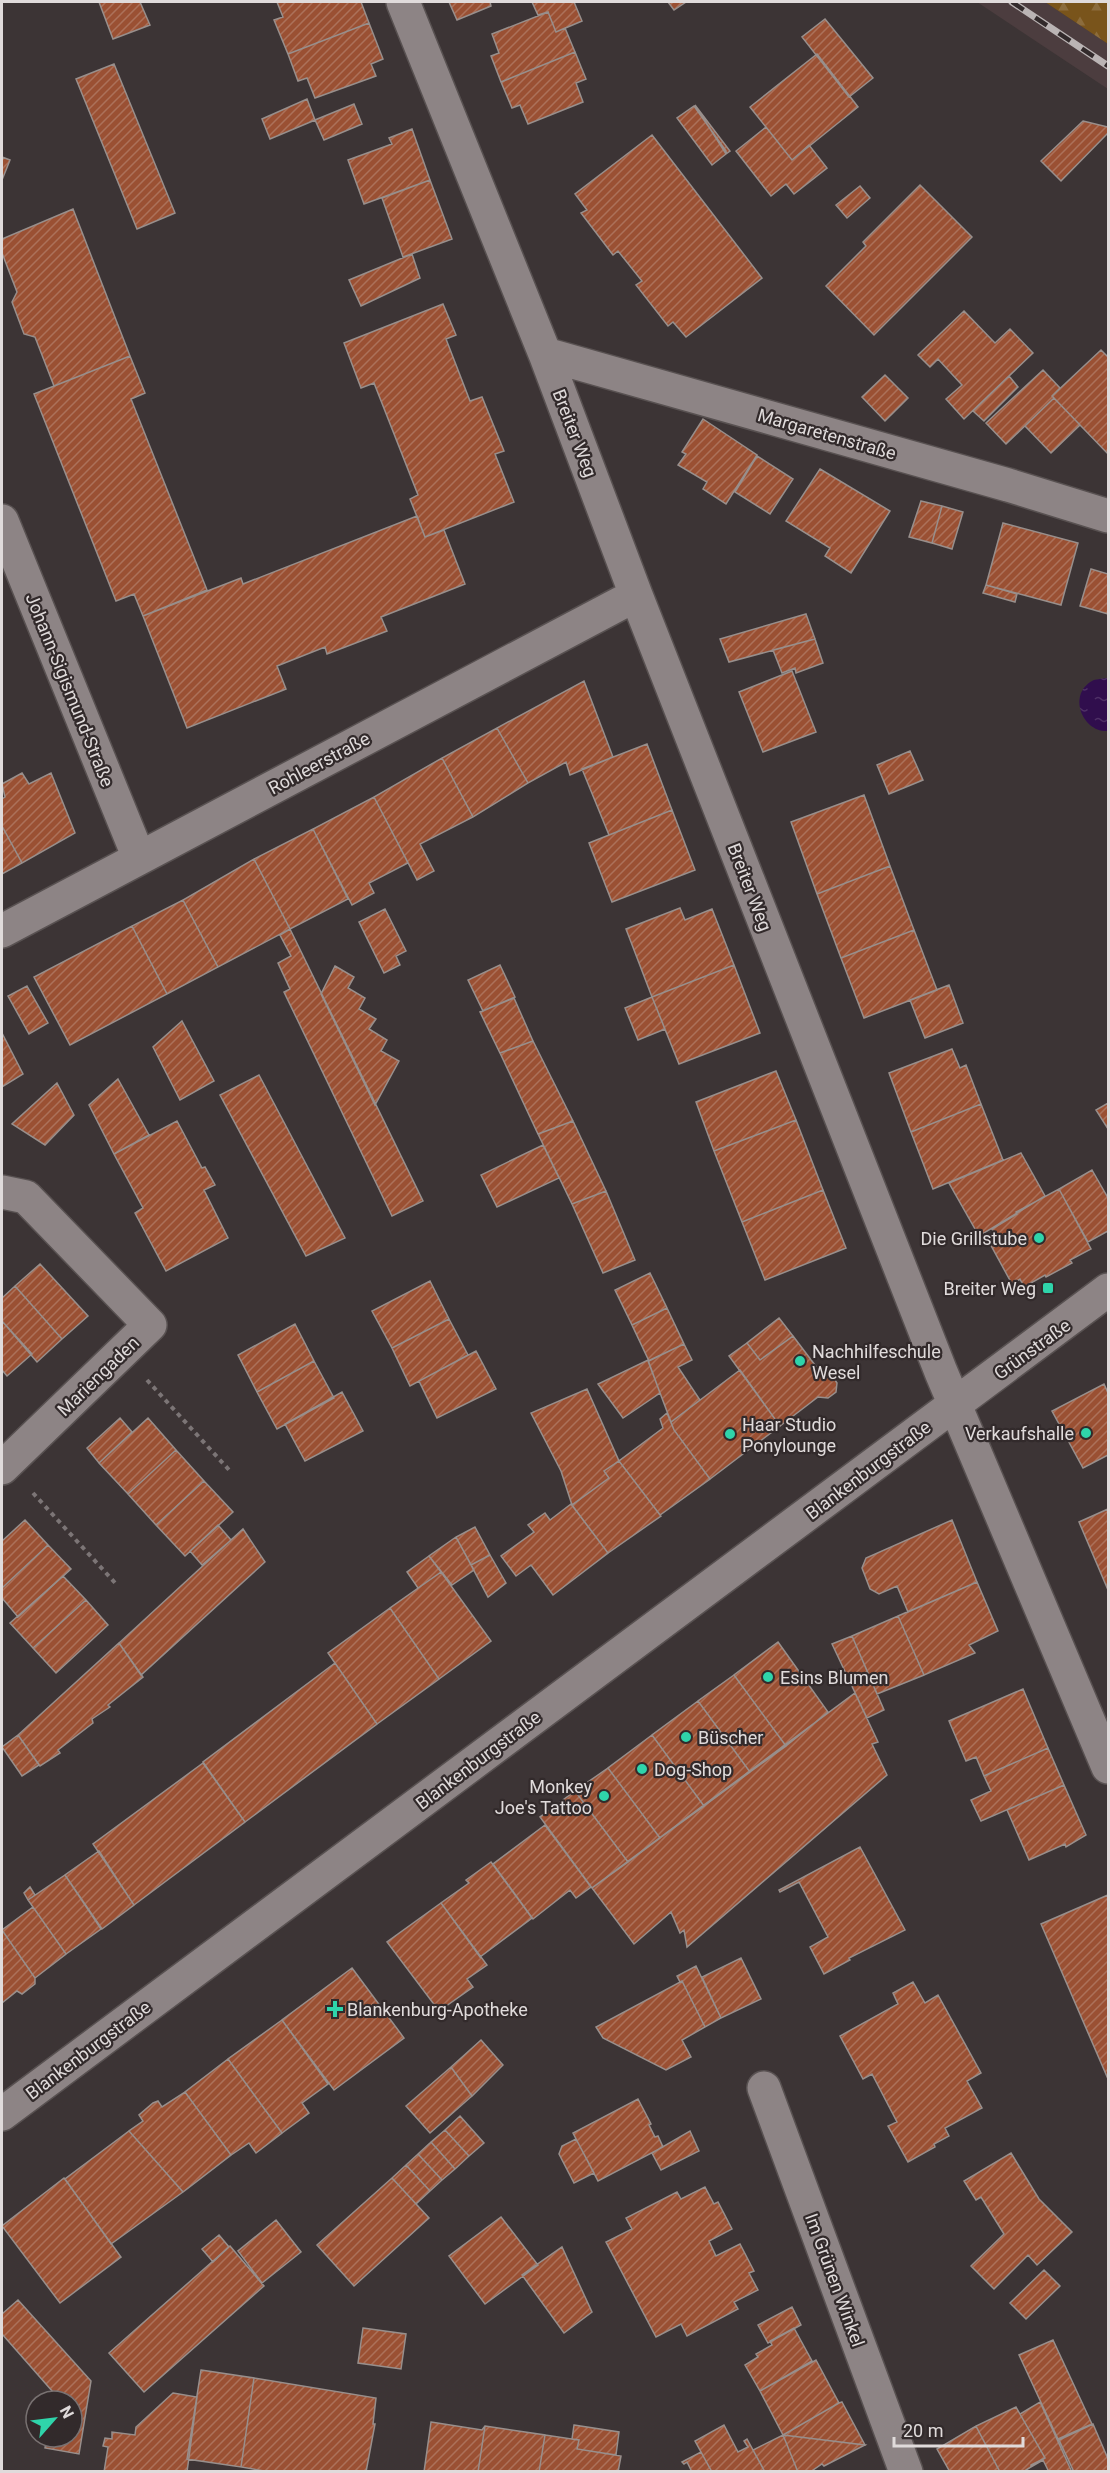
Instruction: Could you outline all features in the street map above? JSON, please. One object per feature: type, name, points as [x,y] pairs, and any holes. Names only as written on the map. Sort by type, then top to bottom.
[{"type":"street","name":"Breiter Weg","points":[[403,2],[545,354],[636,595],[954,1406],[1108,1767]]},
{"type":"street","name":"Margaretenstraße","points":[[545,354],[997,482],[1108,516]]},
{"type":"street","name":"Johann-Sigismund-Straße","points":[[2,521],[139,858]]},
{"type":"street","name":"Rohleerstraße","points":[[2,931],[636,595]]},
{"type":"street","name":"Mariengaden","points":[[2,1192],[26,1197],[150,1326],[4,1466]]},
{"type":"street","name":"Grünstraße","points":[[954,1406],[1108,1290]]},
{"type":"street","name":"Blankenburgstraße","points":[[2,2114],[954,1406]]},
{"type":"street","name":"Im Grünen Winkel","points":[[764,2088],[906,2472]]},
{"type":"path","points":[[123,1353],[230,1471]]},
{"type":"path","points":[[4,1466],[117,1585]]},
{"type":"shaded area","points":[[977,2],[1045,2],[1108,44],[1108,89]]},
{"type":"green space","points":[[1045,2],[1108,2],[1108,44]]},
{"type":"water","points":[[1108,679],[1108,731],[1091,726],[1085,720],[1079,704],[1084,687],[1093,680]]},
{"type":"building","points":[[99,2],[140,2],[150,25],[113,39]]},
{"type":"building","points":[[277,2],[361,2],[369,23],[288,54],[274,20],[283,17]]},
{"type":"building","points":[[449,2],[490,2],[491,6],[457,20]]},
{"type":"building","points":[[532,2],[574,2],[582,21],[556,32],[548,12],[538,15]]},
{"type":"building","points":[[668,2],[686,2],[674,10]]},
{"type":"building","points":[[548,12],[556,32],[565,28],[575,52],[501,82],[491,56],[499,53],[492,34]]},
{"type":"building","points":[[825,19],[873,78],[849,97],[802,37]]},
{"type":"building","points":[[369,23],[383,59],[371,64],[376,76],[315,98],[307,78],[298,81],[288,54]]},
{"type":"building","points":[[575,52],[586,79],[576,83],[583,102],[528,124],[520,105],[512,108],[501,82]]},
{"type":"building","points":[[817,54],[858,107],[792,160],[750,107]]},
{"type":"building","points":[[114,64],[175,213],[137,229],[76,79]]},
{"type":"building","points":[[307,99],[315,120],[270,139],[262,119]]},
{"type":"building","points":[[354,104],[362,124],[324,140],[315,120]]},
{"type":"building","points":[[695,105],[730,151],[726,154]]},
{"type":"building","points":[[694,106],[726,151],[726,154],[712,165],[677,118]]},
{"type":"building","points":[[1083,121],[1108,127],[1108,133],[1061,181],[1041,161]]},
{"type":"building","points":[[766,127],[792,160],[809,145],[827,168],[794,194],[786,184],[771,196],[736,151]]},
{"type":"building","points":[[412,129],[430,180],[364,204],[348,160],[392,144],[389,138]]},
{"type":"building","points":[[652,135],[762,278],[686,337],[673,322],[668,326],[636,285],[642,281],[618,251],[613,255],[581,213],[587,210],[575,194]]},
{"type":"building","points":[[2,157],[10,160],[2,180]]},
{"type":"building","points":[[430,180],[452,239],[403,257],[382,198]]},
{"type":"building","points":[[920,185],[972,237],[874,335],[826,286],[866,246],[863,242]]},
{"type":"building","points":[[860,186],[870,198],[847,218],[836,205]]},
{"type":"building","points":[[73,209],[130,356],[54,386],[35,337],[24,334],[12,302],[17,292],[2,253],[2,239]]},
{"type":"building","points":[[412,254],[420,278],[361,306],[349,280]]},
{"type":"building","points":[[443,304],[456,335],[446,339],[470,401],[482,397],[504,451],[495,454],[514,502],[425,537],[410,499],[418,495],[374,383],[361,388],[344,343]]},
{"type":"building","points":[[964,311],[995,343],[1010,329],[1033,353],[964,419],[946,399],[962,385],[938,359],[930,367],[918,355]]},
{"type":"building","points":[[1101,350],[1108,357],[1108,454],[1052,396]]},
{"type":"building","points":[[130,356],[145,393],[131,399],[207,590],[143,616],[134,594],[116,601],[34,394]]},
{"type":"building","points":[[1043,370],[1060,388],[1052,396],[1054,398],[1006,444],[986,423]]},
{"type":"building","points":[[885,375],[908,398],[885,421],[862,397]]},
{"type":"building","points":[[1009,376],[1018,387],[984,421],[973,411]]},
{"type":"building","points":[[1054,398],[1080,425],[1051,453],[1025,426]]},
{"type":"building","points":[[703,419],[757,455],[726,504],[703,489],[707,482],[678,465],[686,454],[682,452]]},
{"type":"building","points":[[757,456],[793,479],[770,514],[735,492]]},
{"type":"building","points":[[820,469],[890,511],[851,573],[825,556],[830,548],[786,521]]},
{"type":"building","points":[[921,501],[942,506],[932,543],[909,537]]},
{"type":"building","points":[[942,506],[963,512],[952,549],[932,543]]},
{"type":"building","points":[[417,516],[425,537],[444,530],[465,584],[381,617],[387,631],[327,654],[325,647],[277,666],[286,689],[187,728],[143,616],[241,578],[243,584]]},
{"type":"building","points":[[1003,523],[1078,543],[1061,605],[986,585]]},
{"type":"building","points":[[1091,569],[1108,574],[1108,614],[1080,606]]},
{"type":"building","points":[[986,585],[1017,594],[1015,602],[983,593]]},
{"type":"building","points":[[806,614],[815,639],[729,662],[720,639]]},
{"type":"building","points":[[815,639],[823,663],[796,673],[795,668],[782,673],[773,650]]},
{"type":"building","points":[[792,671],[816,732],[763,752],[739,692]]},
{"type":"building","points":[[584,681],[613,757],[570,775],[566,762],[528,783],[497,728]]},
{"type":"building","points":[[497,728],[528,783],[473,817],[442,758]]},
{"type":"building","points":[[647,744],[672,810],[609,835],[582,769]]},
{"type":"building","points":[[910,751],[923,780],[889,794],[877,765]]},
{"type":"building","points":[[442,758],[473,817],[420,844],[434,871],[417,880],[374,797]]},
{"type":"building","points":[[22,773],[29,784],[51,773],[75,833],[22,863],[2,826],[2,799],[5,797],[2,784]]},
{"type":"building","points":[[864,795],[890,866],[817,894],[791,822]]},
{"type":"building","points":[[374,797],[408,863],[369,883],[374,893],[352,905],[313,829]]},
{"type":"building","points":[[672,810],[695,870],[612,902],[589,843]]},
{"type":"building","points":[[2,826],[22,863],[2,874]]},
{"type":"building","points":[[313,829],[348,899],[290,929],[254,859]]},
{"type":"building","points":[[254,859],[290,929],[218,967],[183,900]]},
{"type":"building","points":[[890,866],[914,930],[841,958],[817,894]]},
{"type":"building","points":[[183,900],[218,967],[167,994],[132,926]]},
{"type":"building","points":[[680,908],[685,920],[712,909],[734,965],[652,997],[626,929]]},
{"type":"building","points":[[385,909],[406,951],[396,956],[400,965],[384,973],[359,922]]},
{"type":"building","points":[[132,926],[167,994],[70,1045],[34,977]]},
{"type":"building","points":[[290,929],[423,1201],[392,1216],[284,992],[290,989],[278,963],[291,956],[280,935]]},
{"type":"building","points":[[914,930],[937,990],[864,1018],[841,958]]},
{"type":"building","points":[[500,965],[515,997],[483,1011],[468,980]]},
{"type":"building","points":[[734,965],[760,1033],[679,1064],[652,997]]},
{"type":"building","points":[[335,966],[354,977],[348,988],[365,998],[359,1009],[376,1019],[369,1029],[387,1040],[381,1051],[399,1061],[375,1105],[321,994]]},
{"type":"building","points":[[949,985],[963,1023],[925,1038],[910,1000]]},
{"type":"building","points":[[27,986],[48,1023],[29,1034],[8,996]]},
{"type":"building","points":[[652,997],[665,1029],[638,1040],[625,1008]]},
{"type":"building","points":[[514,998],[533,1041],[500,1053],[480,1012]]},
{"type":"building","points":[[182,1021],[214,1081],[180,1100],[153,1047]]},
{"type":"building","points":[[2,1033],[23,1074],[2,1087]]},
{"type":"building","points":[[533,1041],[573,1121],[538,1134],[500,1053]]},
{"type":"building","points":[[952,1049],[960,1068],[966,1065],[981,1104],[911,1132],[889,1073]]},
{"type":"building","points":[[776,1071],[796,1120],[714,1151],[696,1102]]},
{"type":"building","points":[[259,1075],[345,1238],[306,1256],[220,1095]]},
{"type":"building","points":[[118,1079],[149,1135],[114,1154],[89,1105]]},
{"type":"building","points":[[57,1083],[74,1115],[45,1145],[12,1124]]},
{"type":"building","points":[[1108,1103],[1108,1129],[1096,1110]]},
{"type":"building","points":[[981,1104],[1003,1160],[933,1189],[911,1132]]},
{"type":"building","points":[[796,1120],[823,1190],[742,1222],[714,1151]]},
{"type":"building","points":[[177,1121],[202,1168],[205,1167],[215,1185],[204,1190],[228,1238],[166,1271],[135,1213],[143,1208],[114,1154]]},
{"type":"building","points":[[573,1121],[606,1191],[572,1204],[538,1134]]},
{"type":"building","points":[[543,1145],[559,1178],[497,1207],[481,1175]]},
{"type":"building","points":[[1021,1153],[1045,1196],[979,1236],[949,1183]]},
{"type":"building","points":[[1092,1170],[1108,1198],[1108,1231],[1088,1242],[1059,1189]]},
{"type":"building","name":"Die Grillstube","points":[[1059,1189],[1091,1249],[1070,1260],[1072,1263],[1024,1287],[1020,1279],[1012,1284],[988,1240],[996,1236],[992,1229],[1017,1214],[1016,1212]]},
{"type":"building","points":[[823,1190],[846,1248],[765,1280],[742,1222]]},
{"type":"building","points":[[606,1191],[635,1260],[603,1273],[572,1204]]},
{"type":"building","points":[[40,1264],[88,1316],[62,1339],[15,1286]]},
{"type":"building","points":[[650,1273],[667,1308],[632,1325],[615,1290]]},
{"type":"building","points":[[430,1281],[449,1319],[392,1348],[372,1311]]},
{"type":"building","points":[[15,1286],[62,1339],[37,1362],[2,1321],[2,1298]]},
{"type":"building","points":[[667,1308],[684,1344],[649,1361],[632,1325]]},
{"type":"building","points":[[779,1318],[793,1336],[760,1360],[747,1343]]},
{"type":"building","points":[[449,1319],[468,1355],[410,1386],[392,1348]]},
{"type":"building","points":[[2,1321],[32,1354],[7,1376],[2,1370]]},
{"type":"building","points":[[295,1324],[314,1361],[257,1392],[238,1355]]},
{"type":"building","points":[[793,1336],[821,1373],[831,1374],[837,1383],[836,1392],[828,1398],[818,1397],[780,1426],[729,1356],[747,1343],[760,1360]]},
{"type":"building","points":[[684,1344],[692,1360],[678,1367],[700,1400],[671,1422],[648,1361]]},
{"type":"building","points":[[476,1351],[496,1389],[437,1418],[419,1381]]},
{"type":"building","points":[[648,1360],[660,1393],[623,1418],[598,1384]]},
{"type":"building","points":[[314,1361],[334,1398],[277,1429],[257,1392]]},
{"type":"building","points":[[740,1370],[780,1426],[710,1479],[674,1430],[671,1422]]},
{"type":"building","name":"Verkaufshalle","points":[[1104,1384],[1108,1393],[1108,1455],[1083,1468],[1052,1411]]},
{"type":"building","points":[[587,1389],[619,1461],[604,1471],[609,1478],[572,1505],[561,1471],[531,1413]]},
{"type":"building","points":[[342,1392],[363,1431],[305,1461],[285,1424]]},
{"type":"building","points":[[667,1413],[674,1430],[710,1479],[660,1515],[619,1461],[663,1428],[660,1419]]},
{"type":"building","points":[[120,1418],[132,1432],[99,1463],[87,1448]]},
{"type":"building","points":[[148,1418],[176,1450],[128,1494],[99,1463]]},
{"type":"building","points":[[176,1450],[204,1481],[156,1525],[128,1494]]},
{"type":"building","points":[[619,1461],[661,1516],[608,1553],[572,1505],[609,1478],[604,1471]]},
{"type":"building","points":[[204,1481],[233,1512],[185,1556],[156,1525]]},
{"type":"building","points":[[571,1504],[608,1553],[553,1595],[531,1565],[516,1576],[501,1556],[534,1532],[528,1525],[545,1513],[550,1520]]},
{"type":"building","points":[[1108,1509],[1108,1590],[1079,1522]]},
{"type":"building","points":[[25,1520],[48,1545],[2,1588],[2,1541]]},
{"type":"building","points":[[952,1520],[977,1582],[908,1612],[897,1586],[879,1594],[870,1589],[862,1568],[866,1558]]},
{"type":"building","points":[[218,1525],[231,1540],[202,1565],[190,1551]]},
{"type":"building","points":[[475,1527],[490,1555],[471,1565],[456,1537]]},
{"type":"building","points":[[243,1529],[265,1562],[141,1675],[119,1643]]},
{"type":"building","points":[[456,1537],[474,1570],[452,1585],[429,1556]]},
{"type":"building","points":[[48,1545],[71,1569],[18,1617],[2,1598],[2,1588]]},
{"type":"building","points":[[490,1555],[506,1583],[488,1597],[471,1565]]},
{"type":"building","points":[[429,1556],[441,1572],[418,1588],[407,1572]]},
{"type":"building","points":[[441,1572],[491,1641],[439,1679],[390,1608]]},
{"type":"building","points":[[63,1576],[86,1600],[33,1648],[10,1623]]},
{"type":"building","points":[[977,1582],[998,1631],[969,1645],[975,1653],[924,1675],[898,1616]]},
{"type":"building","points":[[86,1600],[108,1625],[56,1673],[33,1648]]},
{"type":"building","points":[[390,1608],[439,1679],[377,1724],[328,1653]]},
{"type":"building","points":[[898,1616],[924,1675],[877,1694],[852,1636]]},
{"type":"building","points":[[852,1636],[884,1710],[867,1718],[832,1644]]},
{"type":"building","points":[[778,1642],[828,1712],[786,1746],[734,1675]]},
{"type":"building","points":[[119,1643],[143,1677],[108,1705],[110,1707],[92,1719],[93,1723],[58,1750],[60,1753],[40,1766],[18,1735]]},
{"type":"building","points":[[335,1663],[377,1724],[245,1822],[203,1762]]},
{"type":"building","points":[[734,1675],[786,1746],[750,1772],[698,1701]]},
{"type":"building","points":[[1023,1689],[1048,1748],[984,1776],[976,1757],[966,1761],[949,1721]]},
{"type":"building","points":[[855,1693],[878,1742],[872,1744],[887,1775],[687,1947],[684,1930],[680,1933],[671,1912],[634,1944],[592,1888]]},
{"type":"building","points":[[698,1701],[750,1772],[704,1806],[652,1735]]},
{"type":"building","points":[[18,1735],[39,1765],[22,1776],[2,1747]]},
{"type":"building","points":[[652,1735],[704,1806],[660,1838],[608,1768]]},
{"type":"building","points":[[1048,1748],[1064,1785],[981,1821],[971,1800],[991,1791],[984,1776]]},
{"type":"building","points":[[203,1763],[245,1822],[134,1905],[93,1844]]},
{"type":"building","points":[[608,1768],[660,1838],[628,1862],[575,1791]]},
{"type":"building","points":[[1064,1785],[1086,1835],[1066,1847],[1065,1844],[1029,1860],[1007,1810]]},
{"type":"building","points":[[575,1791],[628,1862],[592,1888],[540,1817]]},
{"type":"building","points":[[545,1825],[591,1887],[576,1898],[570,1890],[533,1919],[493,1864]]},
{"type":"building","points":[[860,1847],[905,1930],[849,1958],[850,1960],[824,1974],[810,1947],[828,1937],[799,1882],[780,1892],[779,1890]]},
{"type":"building","points":[[99,1851],[134,1905],[102,1929],[65,1875]]},
{"type":"building","points":[[491,1862],[532,1918],[480,1957],[441,1903],[469,1883],[466,1880]]},
{"type":"building","points":[[65,1875],[101,1929],[66,1954],[28,1900]]},
{"type":"building","points":[[30,1887],[35,1895],[28,1900],[24,1893]]},
{"type":"building","points":[[1108,1895],[1108,2079],[1041,1924]]},
{"type":"building","points":[[441,1903],[487,1965],[467,1979],[473,1987],[439,2011],[387,1942]]},
{"type":"building","points":[[33,1907],[66,1954],[35,1978],[2,1930]]},
{"type":"building","points":[[2,1930],[35,1978],[35,1984],[22,1994],[17,1991],[2,2003]]},
{"type":"building","points":[[741,1958],[761,1999],[721,2018],[702,1977]]},
{"type":"building","points":[[696,1966],[721,2018],[705,2027],[682,1981],[680,1982],[677,1976]]},
{"type":"building","points":[[352,1968],[404,2038],[334,2090],[282,2020]]},
{"type":"building","points":[[682,1981],[705,2027],[682,2040],[691,2057],[666,2070],[603,2038],[596,2027]]},
{"type":"building","points":[[913,1982],[925,2003],[938,1995],[981,2073],[967,2081],[982,2108],[945,2128],[949,2136],[908,2162],[888,2126],[897,2122],[872,2074],[863,2079],[840,2036],[898,2004],[893,1993]]},
{"type":"building","points":[[282,2020],[328,2084],[302,2103],[309,2113],[282,2133],[228,2059]]},
{"type":"building","points":[[481,2040],[503,2065],[472,2096],[451,2067]]},
{"type":"building","points":[[228,2059],[282,2133],[256,2153],[249,2143],[231,2155],[185,2092]]},
{"type":"building","points":[[451,2067],[472,2096],[430,2133],[406,2106]]},
{"type":"building","points":[[185,2092],[231,2155],[183,2192],[129,2131],[143,2121],[139,2115],[153,2103],[158,2101],[162,2107]]},
{"type":"building","points":[[638,2099],[655,2137],[658,2136],[663,2147],[598,2181],[573,2133]]},
{"type":"building","points":[[460,2116],[484,2143],[469,2156],[445,2130]]},
{"type":"building","points":[[445,2130],[469,2156],[455,2169],[431,2142]]},
{"type":"building","points":[[129,2131],[183,2192],[111,2244],[65,2179]]},
{"type":"building","points":[[690,2131],[699,2151],[661,2170],[652,2153]]},
{"type":"building","points":[[576,2139],[594,2173],[574,2183],[559,2154],[562,2146]]},
{"type":"building","points":[[431,2142],[455,2169],[442,2180],[418,2154]]},
{"type":"building","points":[[1011,2153],[1039,2199],[1072,2232],[1037,2265],[1028,2255],[994,2289],[971,2266],[1004,2234],[981,2197],[976,2200],[964,2181]]},
{"type":"building","points":[[418,2154],[442,2180],[430,2191],[406,2165]]},
{"type":"building","points":[[406,2165],[430,2191],[416,2204],[392,2178]]},
{"type":"building","points":[[64,2178],[121,2257],[60,2303],[2,2226]]},
{"type":"building","points":[[392,2178],[429,2218],[354,2286],[317,2245]]},
{"type":"building","points":[[705,2187],[714,2204],[718,2202],[732,2229],[709,2241],[716,2256],[740,2244],[754,2271],[749,2273],[758,2290],[734,2302],[738,2309],[687,2336],[681,2324],[656,2337],[606,2242],[632,2229],[626,2218],[677,2192],[681,2199]]},
{"type":"building","points":[[501,2217],[538,2265],[485,2304],[449,2256]]},
{"type":"building","points":[[276,2220],[301,2252],[262,2283],[238,2251]]},
{"type":"building","points":[[219,2235],[229,2247],[213,2262],[202,2249]]},
{"type":"building","points":[[230,2246],[264,2286],[144,2392],[109,2353]]},
{"type":"building","points":[[562,2247],[592,2312],[564,2333],[522,2275]]},
{"type":"building","points":[[1044,2270],[1060,2286],[1026,2319],[1010,2303]]},
{"type":"building","points":[[18,2300],[91,2381],[84,2424],[84,2389],[50,2389],[2,2334],[2,2314]]},
{"type":"building","points":[[792,2307],[801,2325],[768,2343],[758,2325]]},
{"type":"building","points":[[363,2328],[406,2334],[401,2369],[358,2363]]},
{"type":"building","points":[[794,2328],[812,2361],[760,2391],[745,2365],[758,2357],[756,2354],[772,2345],[770,2341]]},
{"type":"building","points":[[1053,2340],[1092,2424],[1058,2439],[1019,2355]]},
{"type":"building","points":[[816,2360],[839,2403],[783,2435],[760,2391]]},
{"type":"building","points":[[201,2370],[254,2378],[241,2467],[187,2459]]},
{"type":"building","points":[[254,2378],[376,2398],[373,2424],[375,2424],[366,2472],[270,2472],[241,2467]]},
{"type":"building","points":[[173,2393],[197,2397],[187,2472],[104,2472],[108,2447],[103,2446],[105,2438],[112,2439],[112,2432],[135,2435],[136,2427]]},
{"type":"building","points":[[842,2402],[865,2445],[783,2435],[839,2403]]},
{"type":"building","points":[[1040,2402],[1071,2470],[1069,2472],[1049,2472],[1043,2460],[1031,2467],[1045,2458],[1020,2414]]},
{"type":"building","points":[[1016,2407],[1045,2458],[1023,2472],[1000,2472],[976,2426]]},
{"type":"building","points":[[431,2422],[482,2430],[485,2426],[478,2472],[424,2472]]},
{"type":"building","points":[[1093,2424],[1108,2459],[1108,2472],[1074,2472],[1059,2440]]},
{"type":"building","points":[[574,2425],[619,2432],[616,2455],[577,2449],[579,2440],[572,2439]]},
{"type":"building","points":[[724,2425],[738,2452],[748,2447],[744,2441],[747,2439],[765,2472],[712,2472],[695,2441]]},
{"type":"building","points":[[485,2426],[545,2435],[539,2472],[478,2472]]},
{"type":"building","points":[[976,2426],[1000,2472],[950,2472],[937,2449]]},
{"type":"building","points":[[545,2435],[579,2440],[577,2449],[621,2456],[618,2472],[539,2472]]},
{"type":"building","points":[[783,2435],[798,2472],[765,2472],[753,2450]]},
{"type":"building","points":[[783,2435],[865,2445],[824,2466],[822,2464],[810,2472],[798,2472]]},
{"type":"building","points":[[51,2449],[80,2449],[79,2454]]},
{"type":"building","points":[[701,2452],[712,2472],[692,2472],[687,2462],[684,2464],[682,2462]]},
{"type":"railway","points":[[1012,2],[1108,66]]},
{"type":"place","name":"Die Grillstube","points":[[1039,1238]]},
{"type":"place","name":"Breiter Weg","points":[[1048,1288]]},
{"type":"place","name":"Nachhilfeschule Wesel","points":[[800,1361]]},
{"type":"place","name":"Verkaufshalle","points":[[1086,1433]]},
{"type":"place","name":"Haar Studio Ponylounge","points":[[730,1434]]},
{"type":"place","name":"Esins Blumen","points":[[768,1677]]},
{"type":"place","name":"Büscher","points":[[686,1737]]},
{"type":"place","name":"Dog-Shop","points":[[642,1769]]},
{"type":"place","name":"Monkey Joe's Tattoo","points":[[604,1796]]},
{"type":"place","name":"Blankenburg-Apotheke","points":[[335,2009]]}]
